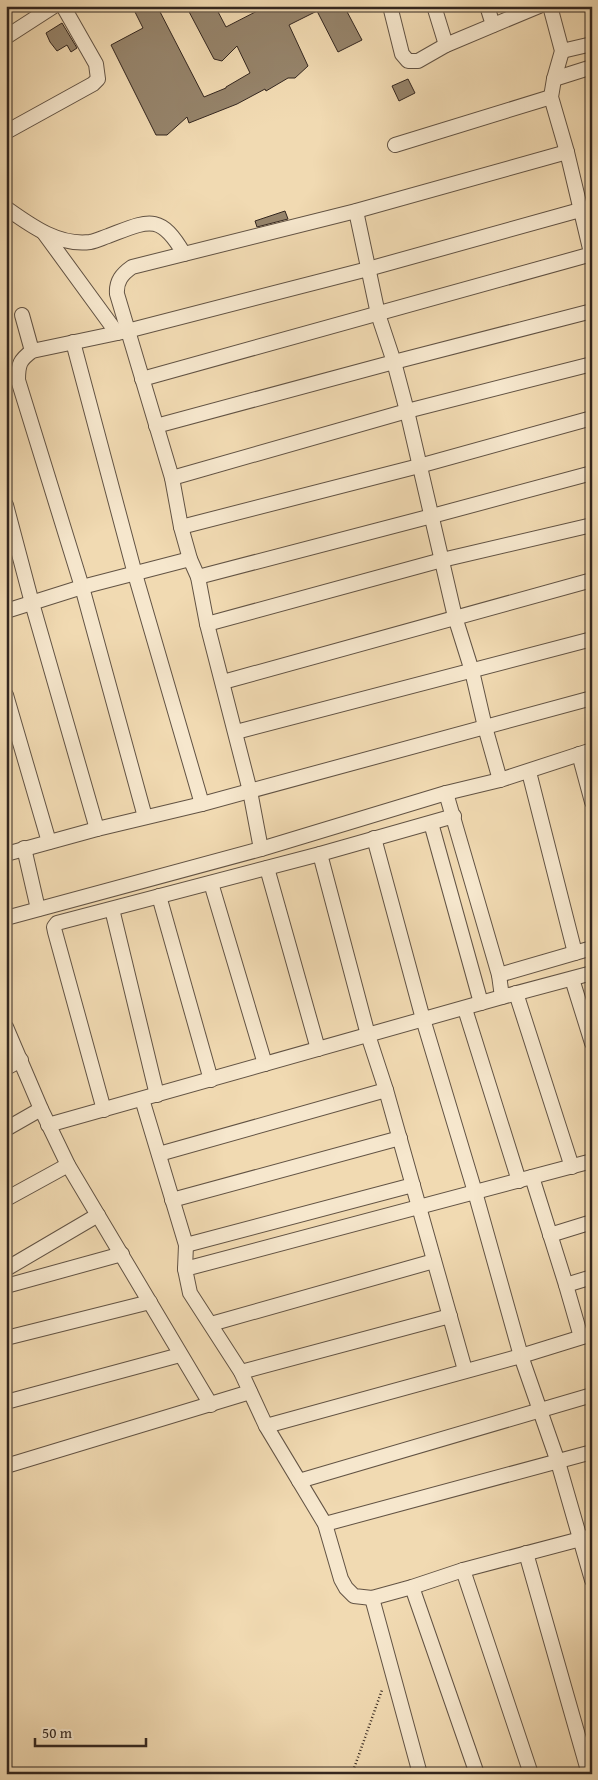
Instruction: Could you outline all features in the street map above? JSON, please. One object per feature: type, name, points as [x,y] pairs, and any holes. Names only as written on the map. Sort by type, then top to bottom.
[{"type":"street","points":[[6,37],[54,6]]},
{"type":"street","points":[[6,132],[93,84],[98,79],[96,64],[62,6]]},
{"type":"street","points":[[390,6],[402,54],[408,61],[418,61],[446,45],[539,6]]},
{"type":"street","points":[[434,6],[446,45]]},
{"type":"street","points":[[487,6],[493,25]]},
{"type":"street","points":[[142,378],[592,255],[567,152],[551,97],[562,51],[550,6]]},
{"type":"street","points":[[562,51],[592,44]]},
{"type":"street","points":[[554,79],[592,68]]},
{"type":"street","points":[[395,145],[551,97]]},
{"type":"street","points":[[122,332],[117,288],[119,280],[124,273],[132,267],[356,211],[567,152]]},
{"type":"street","points":[[6,208],[44,233],[70,242],[91,242],[136,225],[150,223],[164,227],[174,237],[184,254]]},
{"type":"street","points":[[146,817],[82,587],[18,380],[18,370],[22,359],[32,351],[122,332],[368,269],[580,210]]},
{"type":"street","points":[[356,211],[378,314],[394,362],[407,411],[455,617],[472,671],[500,780]]},
{"type":"street","points":[[44,233],[122,332],[142,378],[172,478],[181,527],[190,559],[198,577],[207,624],[250,791],[261,849]]},
{"type":"street","points":[[156,426],[592,311]]},
{"type":"street","points":[[22,315],[32,351]]},
{"type":"street","points":[[73,342],[135,574],[202,804]]},
{"type":"street","points":[[172,478],[407,411],[592,364]]},
{"type":"street","points":[[181,527],[419,466],[592,418]]},
{"type":"street","points":[[198,577],[592,472]]},
{"type":"street","points":[[6,505],[97,829]]},
{"type":"street","points":[[207,624],[442,560],[592,525]]},
{"type":"street","points":[[6,611],[82,587],[190,559]]},
{"type":"street","points":[[223,682],[592,580]]},
{"type":"street","points":[[236,732],[592,639]]},
{"type":"street","points":[[6,695],[49,842]]},
{"type":"street","points":[[6,854],[97,829],[202,804],[592,698]]},
{"type":"street","points":[[6,918],[261,849],[446,793],[529,772],[585,752],[592,802]]},
{"type":"street","points":[[529,772],[575,953]]},
{"type":"street","points":[[446,793],[499,974],[502,997]]},
{"type":"street","points":[[104,1110],[54,927],[57,923],[320,854],[454,816]]},
{"type":"street","points":[[431,823],[481,1003]]},
{"type":"street","points":[[374,838],[422,1020],[475,1192],[521,1356],[586,1538],[592,1580]]},
{"type":"street","points":[[24,848],[38,910]]},
{"type":"street","points":[[320,854],[368,1035],[420,1207],[465,1370]]},
{"type":"street","points":[[267,868],[318,1049]]},
{"type":"street","points":[[211,883],[265,1064]]},
{"type":"street","points":[[159,896],[211,1080]]},
{"type":"street","points":[[112,909],[157,1095]]},
{"type":"street","points":[[499,974],[592,948]]},
{"type":"street","points":[[48,1125],[592,973]]},
{"type":"street","points":[[572,979],[592,1043]]},
{"type":"street","points":[[516,993],[572,1167]]},
{"type":"street","points":[[266,1426],[521,1356],[586,1336],[566,1285],[550,1235],[526,1179],[465,1008]]},
{"type":"street","points":[[6,1028],[40,1109],[68,1165],[211,1405]]},
{"type":"street","points":[[6,1068],[20,1060]]},
{"type":"street","points":[[159,1154],[386,1090]]},
{"type":"street","points":[[142,1099],[186,1245],[185,1269],[190,1293],[241,1372],[266,1426],[325,1524],[340,1579],[354,1596],[372,1598],[463,1570],[586,1538]]},
{"type":"street","points":[[6,1130],[40,1109]]},
{"type":"street","points":[[172,1200],[400,1138]]},
{"type":"street","points":[[185,1269],[592,1161]]},
{"type":"street","points":[[6,1199],[68,1165]]},
{"type":"street","points":[[186,1245],[413,1184]]},
{"type":"street","points":[[6,1269],[98,1215]]},
{"type":"street","points":[[550,1235],[592,1222]]},
{"type":"street","points":[[6,1286],[122,1254]]},
{"type":"street","points":[[211,1324],[434,1261]]},
{"type":"street","points":[[566,1285],[592,1277]]},
{"type":"street","points":[[6,1338],[150,1302]]},
{"type":"street","points":[[241,1372],[450,1316]]},
{"type":"street","points":[[6,1402],[180,1355]]},
{"type":"street","points":[[6,1466],[250,1392]]},
{"type":"street","points":[[299,1481],[592,1395]]},
{"type":"street","points":[[325,1524],[592,1452]]},
{"type":"street","points":[[526,1553],[588,1755],[589,1774]]},
{"type":"street","points":[[463,1570],[530,1774]]},
{"type":"street","points":[[412,1587],[477,1774]]},
{"type":"street","points":[[372,1598],[420,1774]]},
{"type":"path","points":[[352,1774],[376,1705],[391,1670]]},
{"type":"building","points":[[132,6],[157,6],[204,97],[226,88],[250,73],[237,46],[222,61],[214,59],[186,6],[215,6],[226,27],[267,6],[344,6],[362,40],[338,52],[317,11],[289,25],[308,66],[295,78],[288,78],[266,91],[265,89],[237,104],[189,123],[187,117],[167,135],[156,135],[111,45],[143,28]]},
{"type":"building","points":[[62,23],[77,48],[71,52],[67,45],[57,51],[46,33]]},
{"type":"building","points":[[408,79],[415,93],[399,101],[392,86]]},
{"type":"building","points":[[285,211],[288,219],[257,227],[255,221]]}]
